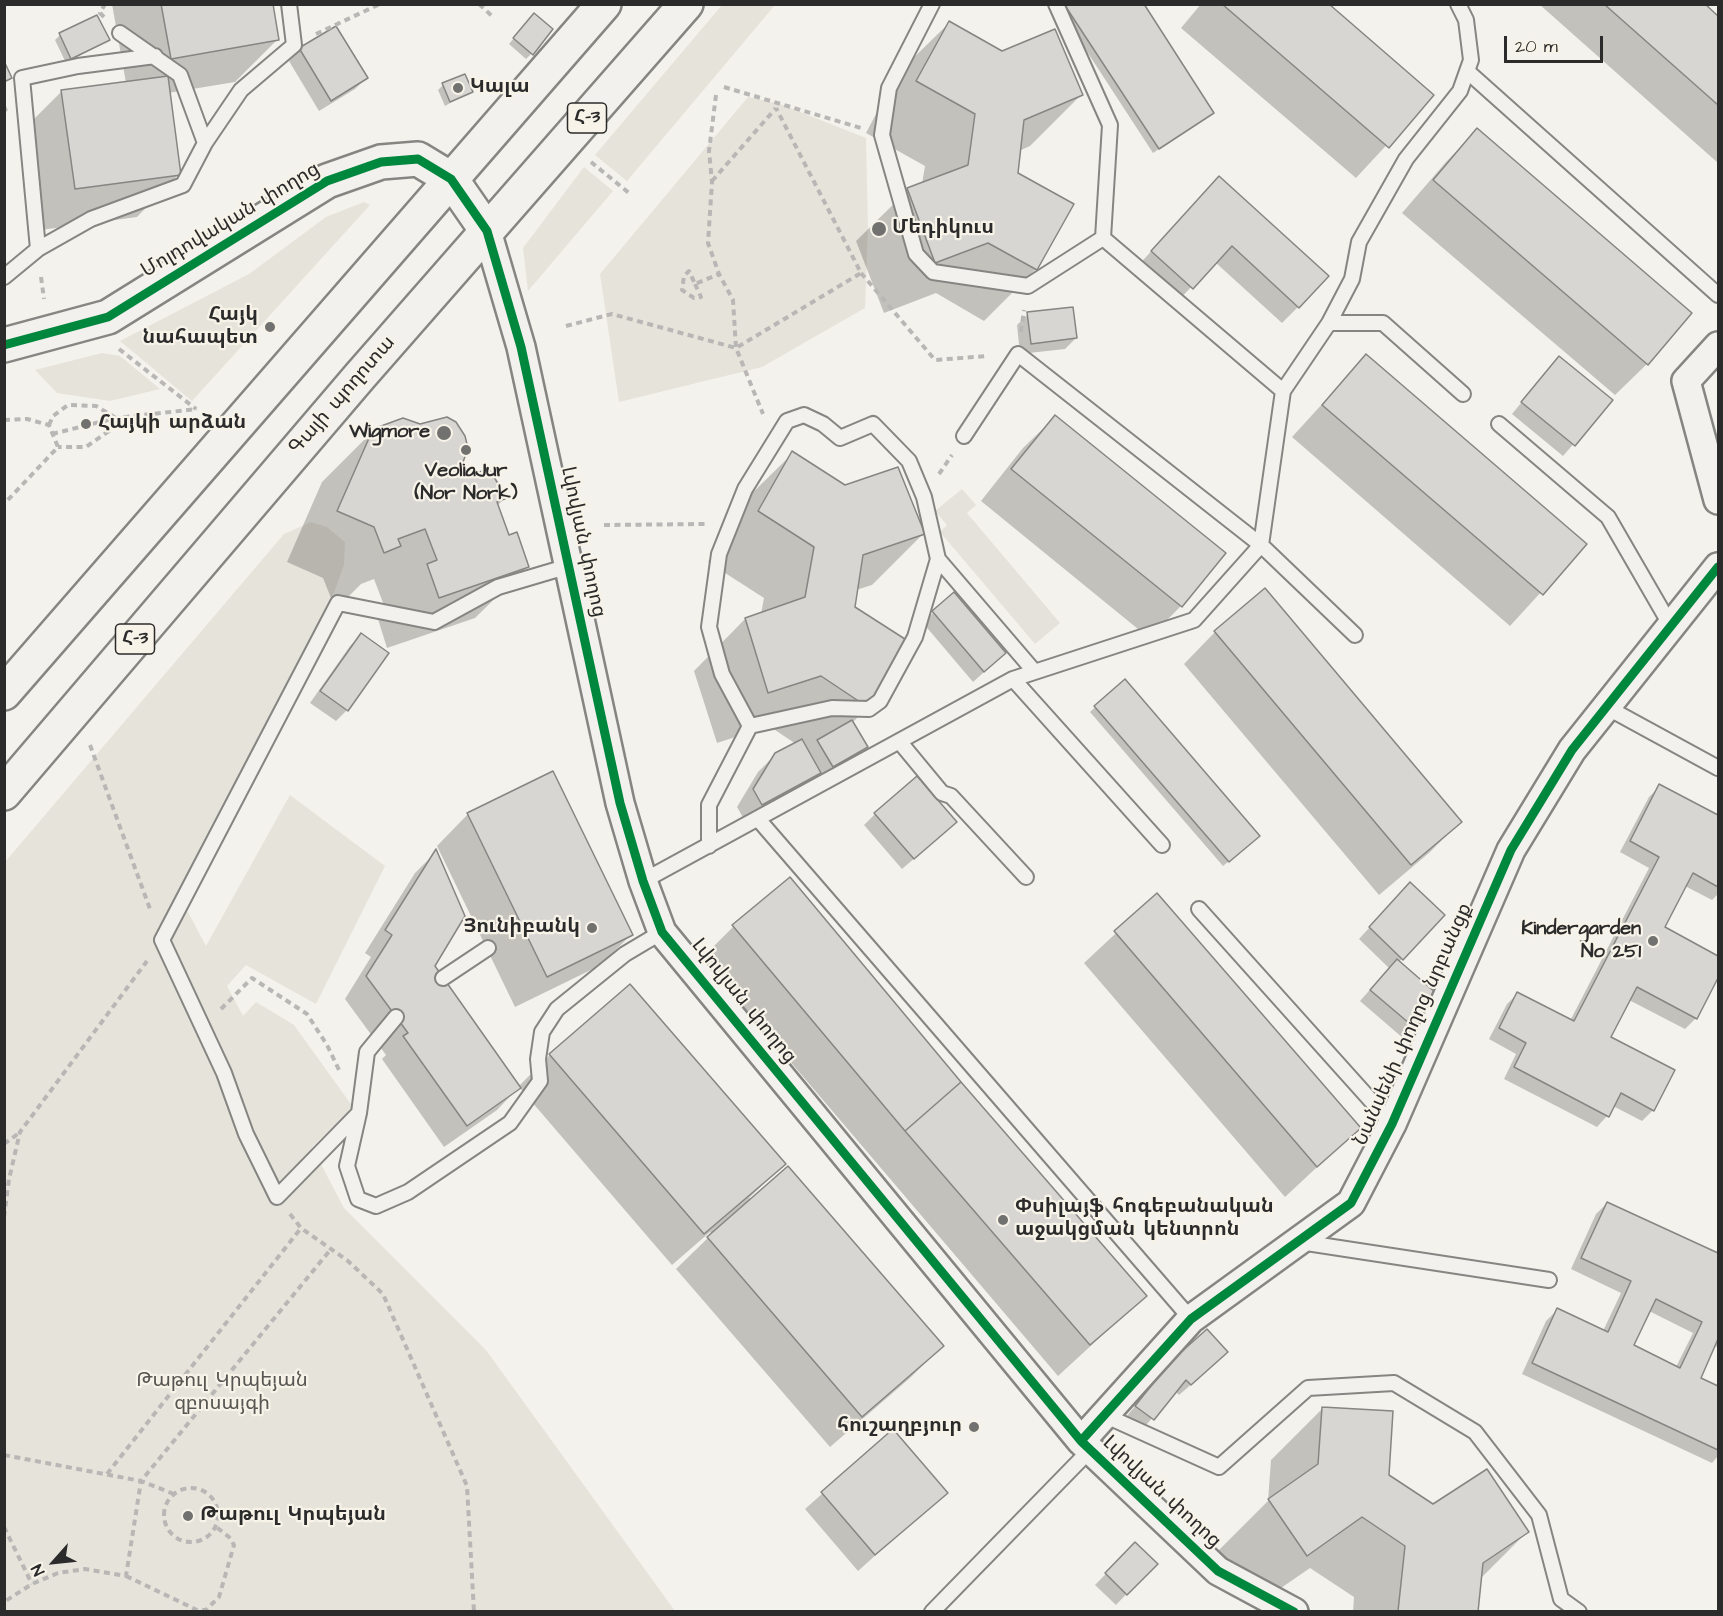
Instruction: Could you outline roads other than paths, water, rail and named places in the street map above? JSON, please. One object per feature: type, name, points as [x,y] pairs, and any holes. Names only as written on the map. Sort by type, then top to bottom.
[{"type":"main road","points":[[4,693],[604,4]]},
{"type":"main road","name":"Գայի պողոտա","points":[[4,793],[360,376],[686,4]]},
{"type":"main road","name":"Մոլդովական փողոց","points":[[4,345],[108,316],[327,181],[381,162],[418,159],[451,179],[487,231]]},
{"type":"street","name":"Լվովյան փողոց","points":[[487,231],[521,347],[620,803],[643,881],[662,932],[1085,1445],[1218,1571],[1294,1611]]},
{"type":"street","points":[[1719,345],[1686,381],[1719,500]]},
{"type":"street","name":"Նանսենի փողոց նրբանցք","points":[[1085,1445],[1104,1415],[1191,1319],[1351,1203],[1392,1124],[1511,850],[1572,750],[1719,567]]},
{"type":"lane","points":[[4,277],[38,249],[91,219],[183,185],[205,143],[241,90],[294,45],[290,4]]},
{"type":"lane","points":[[932,4],[889,88],[882,135],[916,254],[933,272],[1028,286],[1103,238]]},
{"type":"lane","points":[[1056,4],[1110,124],[1103,238]]},
{"type":"lane","points":[[643,881],[1013,679],[1194,620],[1261,545],[1283,391],[1329,323],[1352,279],[1359,242],[1406,159],[1460,91],[1471,60],[1466,20],[1458,4]]},
{"type":"lane","points":[[120,33],[180,75],[205,143]]},
{"type":"lane","points":[[38,249],[22,78],[78,66],[155,56]]},
{"type":"lane","points":[[1467,71],[1719,296]]},
{"type":"lane","points":[[1103,238],[1283,391]]},
{"type":"lane","points":[[1329,323],[1383,322],[1463,394]]},
{"type":"lane","points":[[964,436],[1018,354],[1261,545],[1355,634]]},
{"type":"lane","points":[[750,726],[722,674],[709,627],[719,554],[760,463],[787,421],[804,415],[823,424],[840,438],[873,424],[909,461],[924,497],[938,559],[1034,671]]},
{"type":"lane","points":[[1499,424],[1608,517],[1671,626]]},
{"type":"lane","points":[[750,726],[832,708],[869,709],[880,701],[915,637],[938,559]]},
{"type":"lane","points":[[359,1113],[277,1197],[246,1134],[224,1072],[201,1028],[162,940],[338,603],[434,622],[498,587],[569,566]]},
{"type":"lane","points":[[1013,679],[1162,845]]},
{"type":"lane","points":[[1608,708],[1719,768]]},
{"type":"lane","points":[[709,846],[709,805],[750,726]]},
{"type":"lane","points":[[899,741],[942,793],[951,796],[1026,877]]},
{"type":"lane","points":[[758,819],[1191,1319]]},
{"type":"lane","points":[[1199,909],[1392,1124]]},
{"type":"lane","points":[[396,1017],[367,1052],[359,1113],[347,1166],[358,1199],[376,1206],[408,1192],[510,1123],[540,1081],[538,1059],[542,1032],[557,1009],[625,954],[662,932]]},
{"type":"lane","points":[[443,978],[488,948]]},
{"type":"lane","points":[[1298,1241],[1549,1280]]},
{"type":"lane","points":[[1104,1415],[1219,1467],[1308,1388],[1394,1383],[1475,1432],[1539,1515],[1561,1599],[1579,1611]]},
{"type":"lane","points":[[932,1611],[1085,1445]]},
{"type":"place","name":"Կալա","points":[[458,88]]},
{"type":"place","name":"Մեդիկուս","points":[[879,229]]},
{"type":"place","name":"Հայկ նահապետ","points":[[270,327]]},
{"type":"place","name":"Հայկի արձան","points":[[86,424]]},
{"type":"place","name":"Wigmore","points":[[444,433]]},
{"type":"place","name":"VeoliaJur (Nor Nork)","points":[[466,450]]},
{"type":"place","name":"Յունիբանկ","points":[[592,928]]},
{"type":"place","name":"Kindergarden No 251","points":[[1653,941]]},
{"type":"place","name":"Փսիլայֆ հոգեբանական աջակցման կենտրոն","points":[[1003,1220]]},
{"type":"place","name":"հուշաղբյուր","points":[[974,1427]]},
{"type":"place","name":"Թաթուլ Կրպեյան","points":[[188,1516]]},
{"type":"park label","name":"Թաթուլ Կրպեյան զբոսայգի","points":[[222,1394]]}]
